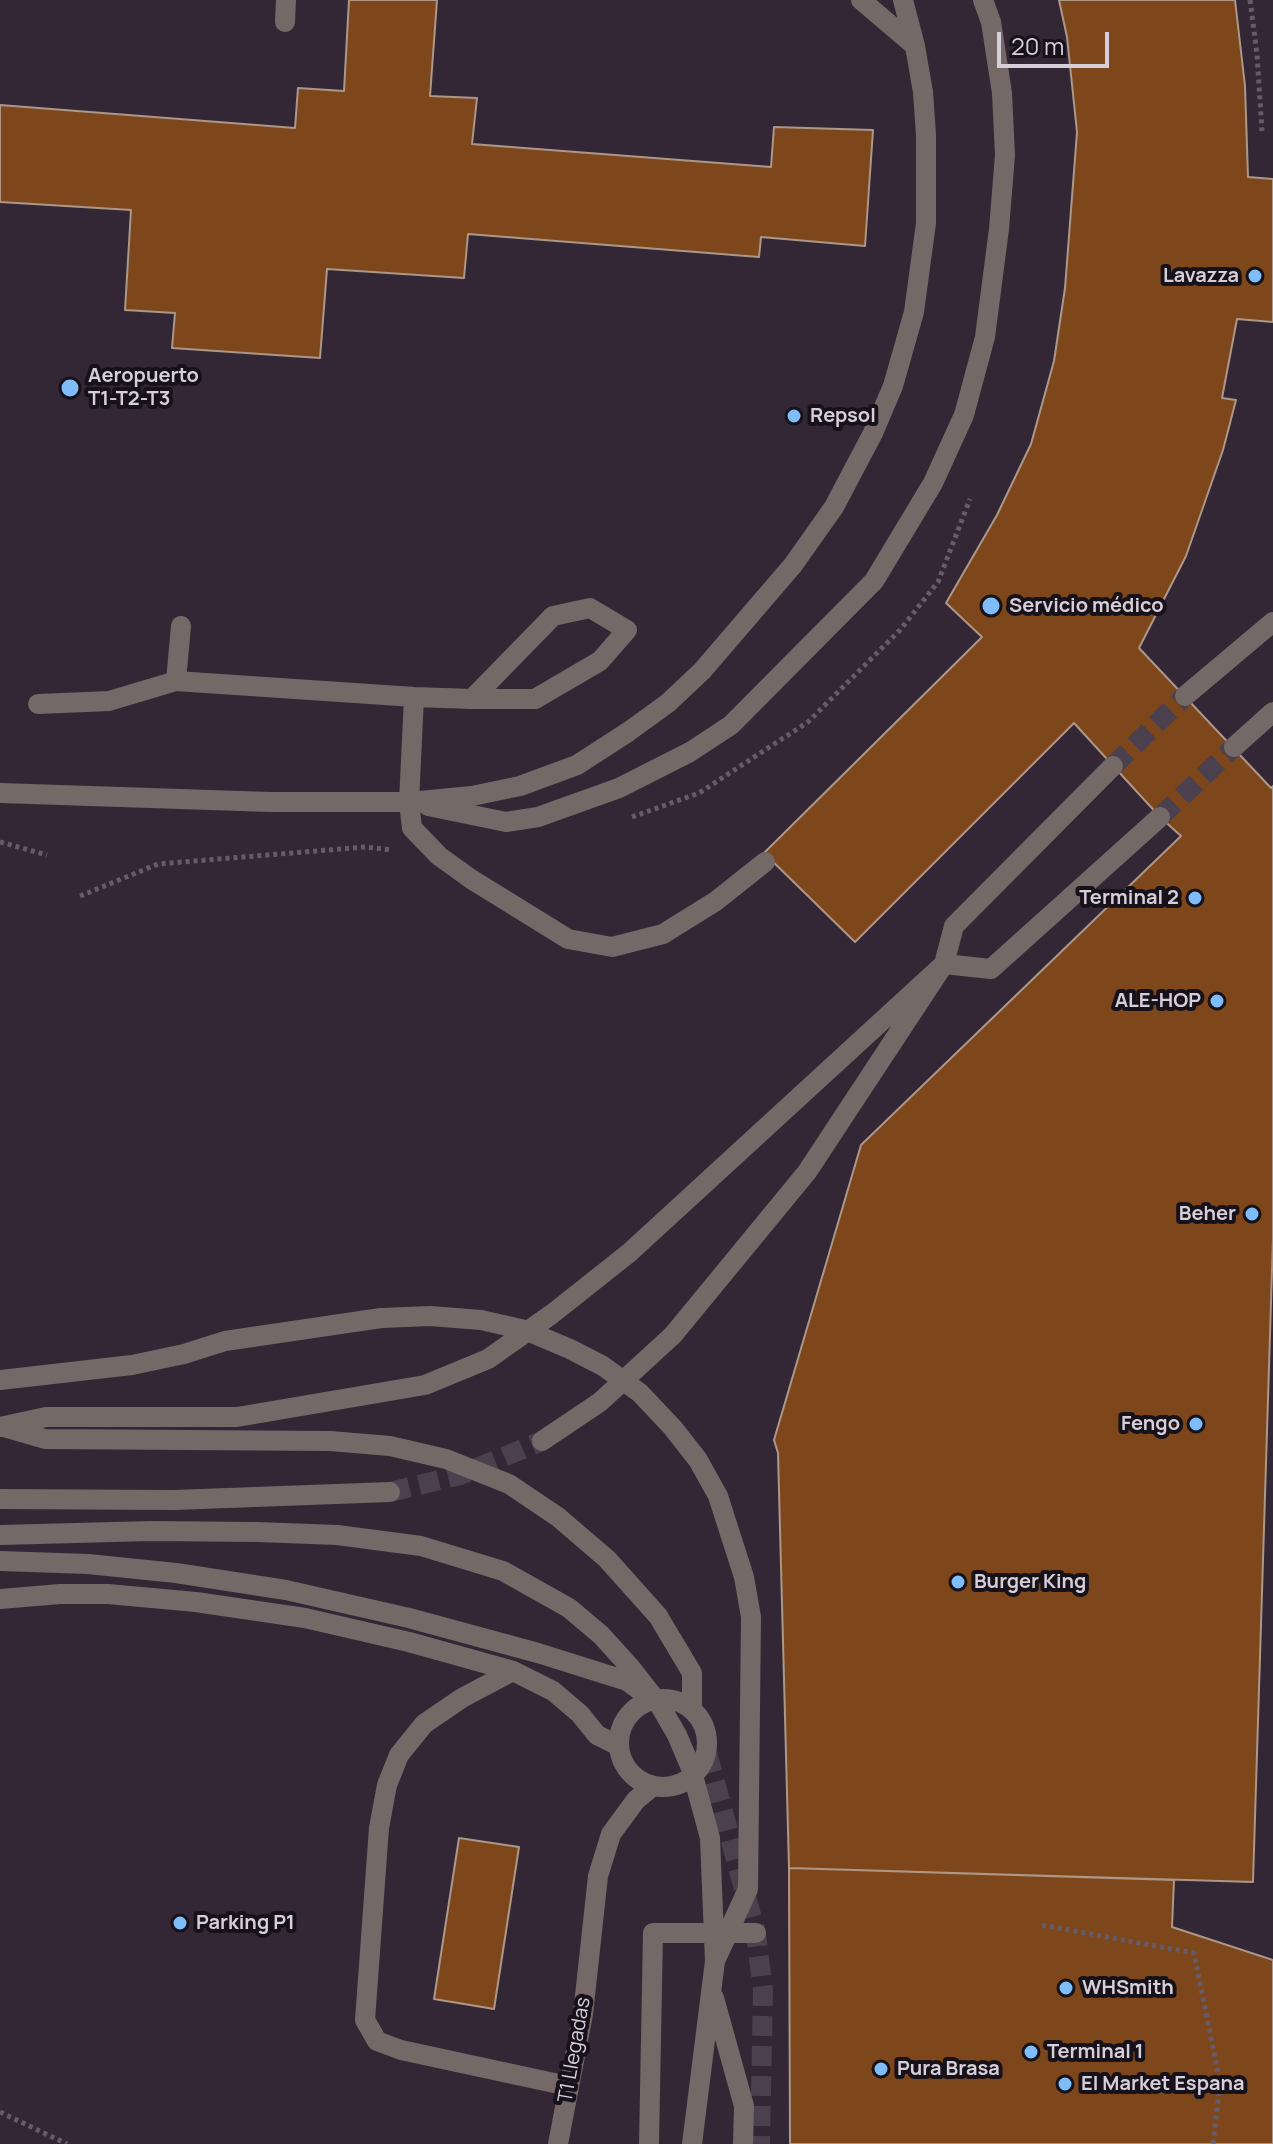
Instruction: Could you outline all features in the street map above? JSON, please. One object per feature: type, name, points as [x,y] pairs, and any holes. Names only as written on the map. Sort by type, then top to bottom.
[{"type":"street","points":[[285,22],[286,0]]},
{"type":"street","points":[[861,0],[915,46]]},
{"type":"street","points":[[0,793],[270,802],[409,802],[472,796],[520,786],[577,765],[668,703],[702,671],[793,565],[834,507],[873,433],[893,386],[914,312],[926,223],[923,92],[903,0]]},
{"type":"street","points":[[409,802],[506,822],[538,817],[619,788],[690,752],[731,725],[874,581],[933,483],[964,415],[985,337],[1005,155],[1002,93],[991,22],[983,0]]},
{"type":"street","points":[[38,704],[109,701],[176,681],[414,697],[472,699],[535,699],[600,661],[627,630],[590,608],[553,616],[472,699]]},
{"type":"street","points":[[1185,696],[1273,622]]},
{"type":"street","points":[[176,681],[181,626]]},
{"type":"street","points":[[414,697],[409,802],[412,828],[439,856],[471,879],[568,939],[612,947],[663,934],[716,901],[765,862]]},
{"type":"street","points":[[1234,747],[1273,712]]},
{"type":"street","points":[[542,1441],[600,1402],[673,1335],[807,1172],[944,964],[954,926],[1113,766]]},
{"type":"street","points":[[1,1427],[46,1417],[237,1417],[425,1385],[488,1359],[552,1314],[629,1253],[944,964],[991,969],[1160,817]]},
{"type":"street","points":[[0,1380],[132,1365],[225,1341],[381,1318],[430,1316],[481,1320],[525,1330],[603,1366],[640,1393],[690,1449],[718,1496],[744,1577],[751,1617],[748,1889],[715,1961]]},
{"type":"street","points":[[1,1427],[45,1439],[330,1441],[390,1446],[446,1459],[509,1484],[558,1517],[607,1559],[658,1616],[692,1673],[692,1708]]},
{"type":"street","points":[[0,1499],[174,1500],[390,1492]]},
{"type":"street","points":[[0,1535],[166,1531],[337,1535],[421,1546],[458,1555],[503,1571],[569,1608],[611,1646],[659,1704],[691,1768],[710,1838],[715,1961],[692,2144]]},
{"type":"street","points":[[0,1561],[176,1573],[286,1590],[409,1618],[538,1653],[627,1681],[652,1700]]},
{"type":"street","points":[[4,1603],[108,1594],[196,1602],[305,1618],[409,1642],[513,1671],[553,1691],[580,1714],[597,1735],[619,1746]]},
{"type":"street","points":[[513,1671],[462,1698],[424,1724],[399,1755],[387,1785],[379,1828],[365,2020],[377,2041],[401,2050],[568,2086]]},
{"type":"street","points":[[673,1699],[692,1708],[706,1729],[707,1753],[693,1776],[679,1784],[653,1786],[635,1777],[624,1763],[619,1746],[623,1724],[629,1714],[652,1700],[673,1699]]},
{"type":"street","name":"T1 Llegadas","points":[[558,2144],[583,2014],[598,1876],[611,1834],[636,1800],[653,1786]]},
{"type":"street","points":[[649,2144],[653,1933],[756,1933]]},
{"type":"street","points":[[712,1990],[744,2106],[743,2144]]},
{"type":"path","points":[[1250,0],[1262,131]]},
{"type":"path","points":[[0,842],[47,855]]},
{"type":"path","points":[[1042,1925],[1194,1953],[1220,2083],[1213,2144]]},
{"type":"path","points":[[0,2112],[67,2144]]},
{"type":"building","points":[[349,0],[437,0],[430,96],[477,98],[472,144],[771,167],[774,127],[873,130],[865,246],[761,237],[759,257],[468,234],[464,278],[327,269],[320,358],[172,348],[175,313],[125,310],[131,210],[0,202],[0,105],[295,128],[298,88],[344,91]]},
{"type":"building","name":"Terminal 2","points":[[1059,0],[1235,0],[1245,86],[1248,177],[1273,179],[1273,322],[1237,319],[1222,398],[1236,400],[1223,450],[1186,556],[1139,648],[1271,788],[1273,786],[1273,1238],[1253,1882],[789,1868],[778,1453],[774,1440],[861,1145],[1181,836],[1074,723],[855,942],[764,853],[982,637],[946,603],[997,515],[1031,444],[1054,361],[1065,288],[1077,132],[1067,37]]},
{"type":"building","points":[[459,1838],[519,1847],[494,2009],[434,1999]]},
{"type":"building","name":"Terminal 1","points":[[789,1868],[1174,1880],[1172,1927],[1273,1960],[1273,2144],[790,2144]]},
{"type":"tunnel","points":[[1113,766],[1185,696]]},
{"type":"tunnel","points":[[1160,817],[1234,747]]},
{"type":"tunnel","points":[[390,1492],[460,1475],[542,1441]]},
{"type":"tunnel","points":[[707,1753],[756,1933],[763,1991],[760,2144]]},
{"type":"place","name":"Lavazza","points":[[1255,276]]},
{"type":"place","name":"Aeropuerto T1-T2-T3","points":[[70,388]]},
{"type":"place","name":"Repsol","points":[[794,416]]},
{"type":"place","name":"Servicio médico","points":[[991,606]]},
{"type":"place","name":"Terminal 2","points":[[1195,898]]},
{"type":"place","name":"ALE-HOP","points":[[1217,1001]]},
{"type":"place","name":"Beher","points":[[1252,1214]]},
{"type":"place","name":"Fengo","points":[[1196,1424]]},
{"type":"place","name":"Burger King","points":[[958,1582]]},
{"type":"place","name":"Parking P1","points":[[180,1923]]},
{"type":"place","name":"WHSmith","points":[[1066,1988]]},
{"type":"place","name":"Terminal 1","points":[[1031,2052]]},
{"type":"place","name":"Pura Brasa","points":[[881,2069]]},
{"type":"place","name":"El Market Espana","points":[[1065,2084]]}]
